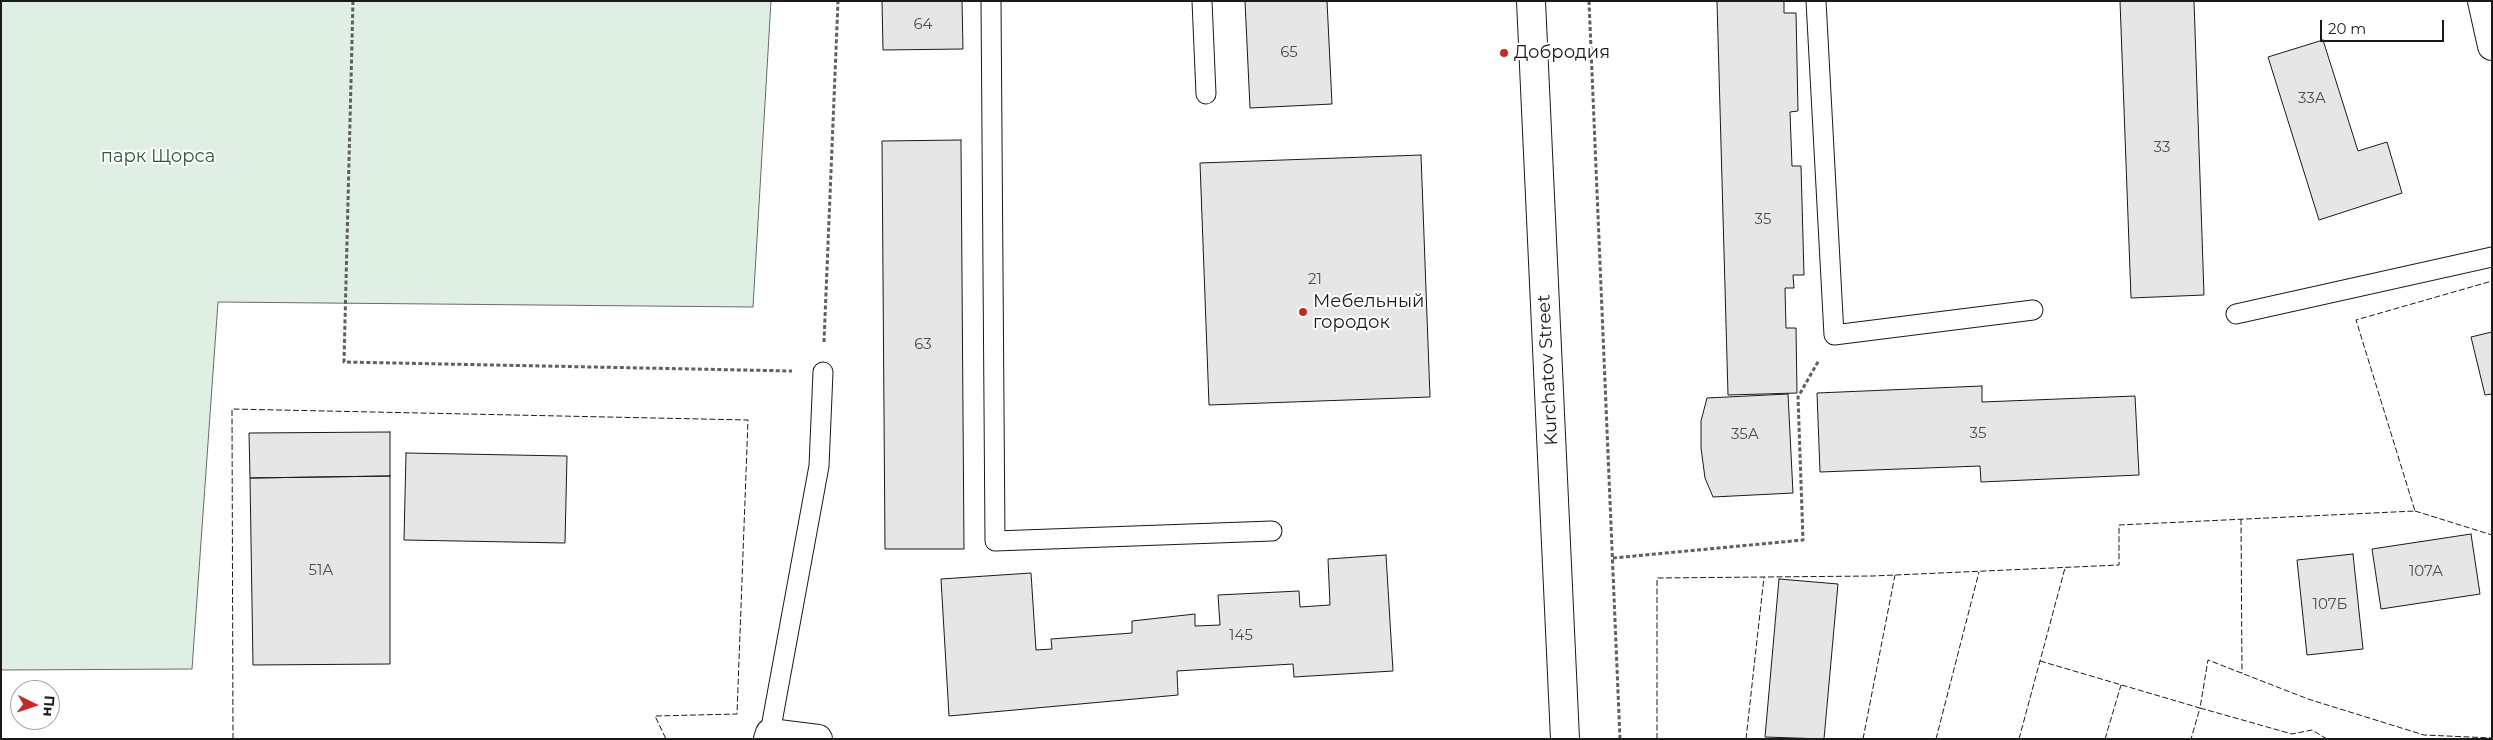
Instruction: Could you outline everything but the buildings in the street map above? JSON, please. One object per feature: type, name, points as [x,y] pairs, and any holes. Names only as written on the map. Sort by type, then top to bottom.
[{"type":"main road","name":"Kurchatov Street","points":[[1531,1],[1565,739]]},
{"type":"main road","points":[[2482,1],[2492,46]]},
{"type":"main road","points":[[769,736],[818,739]]},
{"type":"lane","points":[[991,1],[995,541],[1272,531]]},
{"type":"lane","points":[[1202,1],[1206,94]]},
{"type":"lane","points":[[1816,1],[1834,335],[2033,310]]},
{"type":"lane","points":[[2236,314],[2492,257]]},
{"type":"lane","points":[[769,736],[820,466],[823,372]]},
{"type":"path","points":[[353,1],[344,362],[823,372],[838,1]]},
{"type":"path","points":[[1589,1],[1620,739]]},
{"type":"path","points":[[1613,558],[1803,540],[1798,397],[1834,335]]},
{"type":"green space","name":"парк Щорса","points":[[1,1],[771,1],[753,307],[218,302],[192,669],[1,670]]},
{"type":"fence","points":[[1657,739],[1657,578],[1873,576],[2119,565],[2119,525],[2415,511],[2356,320],[2492,281]]},
{"type":"fence","points":[[233,739],[232,409],[748,420],[737,714],[655,716],[666,739]]},
{"type":"fence","points":[[2415,511],[2492,535]]},
{"type":"fence","points":[[2241,519],[2242,673]]},
{"type":"fence","points":[[2019,739],[2065,568]]},
{"type":"fence","points":[[1936,739],[1979,572]]},
{"type":"fence","points":[[1863,739],[1895,575]]},
{"type":"fence","points":[[1746,739],[1764,577]]},
{"type":"fence","points":[[2327,739],[2312,730],[2292,734],[2200,708],[2208,660],[2308,699],[2424,735],[2492,738]]},
{"type":"fence","points":[[2040,661],[2200,708],[2191,739]]},
{"type":"fence","points":[[2105,739],[2121,685]]},
{"type":"place","name":"Добродия","points":[[1504,53]]},
{"type":"place","name":"Мебельный городок","points":[[1303,312]]}]
